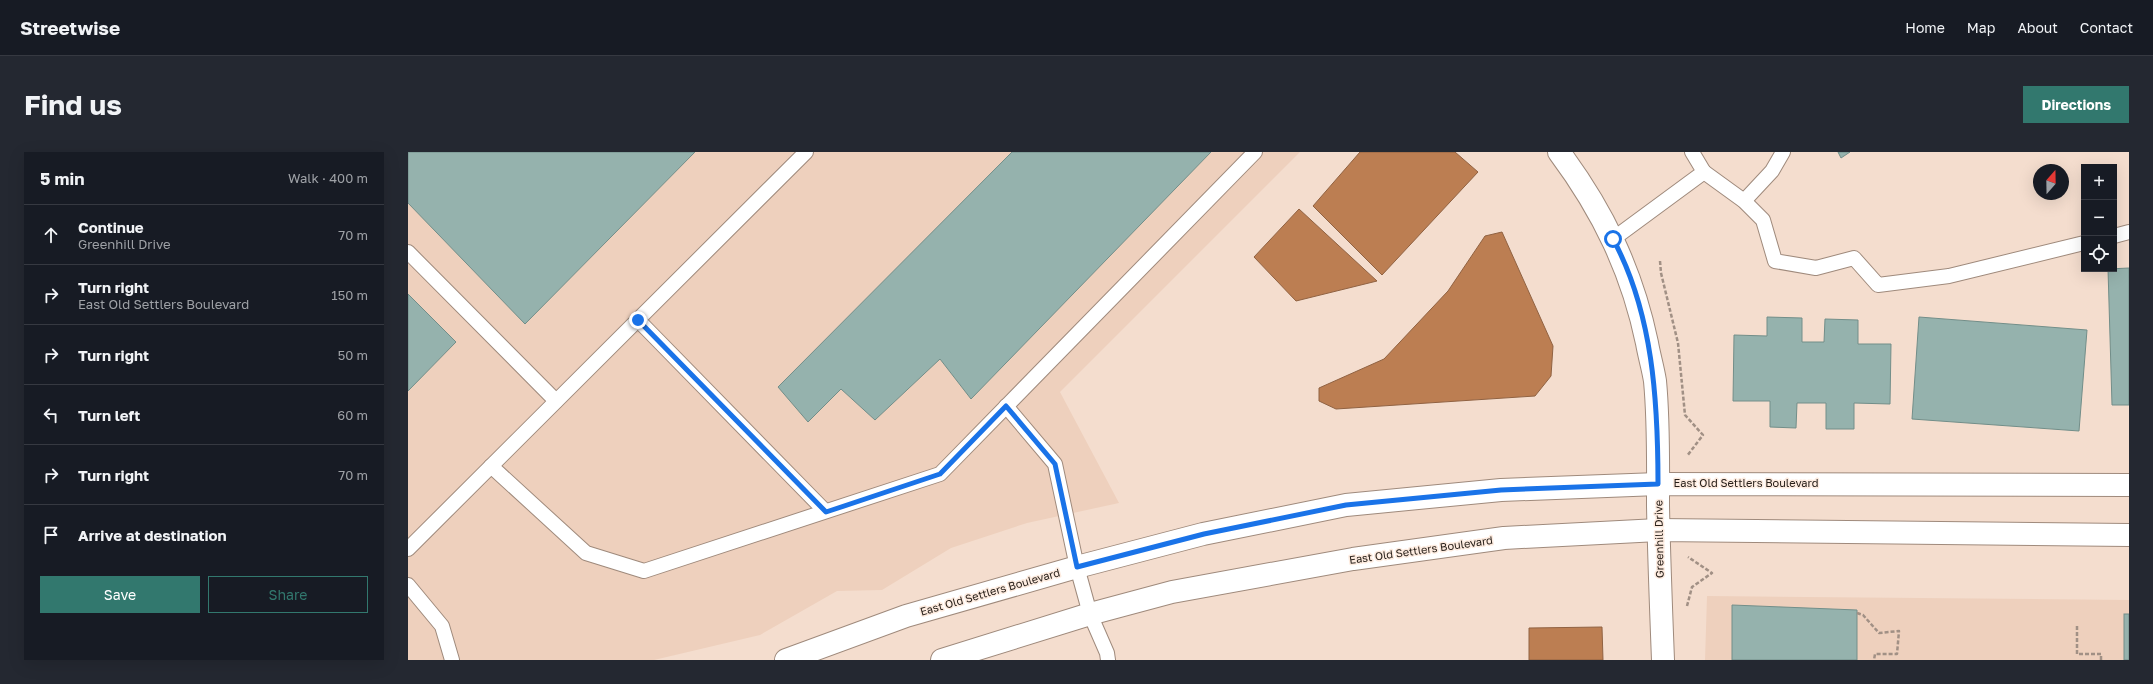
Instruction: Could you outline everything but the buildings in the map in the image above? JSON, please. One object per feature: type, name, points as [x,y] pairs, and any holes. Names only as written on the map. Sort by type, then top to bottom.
[{"type":"main road","name":"Greenhill Drive","points":[[1559,152],[1591,199],[1613,239],[1635,293],[1655,380],[1658,426],[1658,530],[1663,660]]},
{"type":"main road","name":"East Old Settlers Boulevard","points":[[786,660],[906,616],[1077,567],[1204,534],[1346,505],[1501,490],[1658,484],[2129,485]]},
{"type":"main road","name":"East Old Settlers Boulevard","points":[[942,660],[1090,614],[1172,592],[1353,559],[1504,538],[1658,530],[2129,535]]},
{"type":"lane","points":[[408,549],[806,152]]},
{"type":"lane","points":[[491,466],[586,553],[644,571],[940,474],[1255,152]]},
{"type":"lane","points":[[1692,152],[1704,172],[1744,200],[1763,220],[1775,261],[1816,268],[1854,258],[1878,285],[1949,276],[2081,244]]},
{"type":"lane","points":[[1744,200],[1772,171],[1782,152]]},
{"type":"lane","points":[[1613,239],[1704,172]]},
{"type":"lane","points":[[2117,235],[2129,232]]},
{"type":"lane","points":[[408,252],[556,401]]},
{"type":"lane","points":[[638,320],[826,512]]},
{"type":"lane","points":[[1006,406],[1055,464],[1077,567],[1090,614],[1107,653],[1108,660]]},
{"type":"lane","points":[[408,585],[442,626],[452,660]]},
{"type":"path","points":[[1660,261],[1660,273],[1678,343],[1685,415],[1703,435],[1687,456]]},
{"type":"path","points":[[1687,610],[1687,602],[1692,587],[1712,573],[1688,557]]},
{"type":"path","points":[[1857,614],[1863,614],[1878,633],[1899,632],[1897,654],[1875,654],[1874,660]]},
{"type":"path","points":[[2077,626],[2077,654],[2101,654],[2101,660]]},
{"type":"shaded area","points":[[408,152],[1300,152],[1060,392],[1119,503],[1027,523],[951,548],[882,590],[837,591],[760,635],[654,660],[408,660]]},
{"type":"shaded area","points":[[1360,152],[1455,152],[1478,172],[1382,275],[1313,206]]},
{"type":"shaded area","points":[[1299,209],[1377,281],[1296,301],[1254,257]]},
{"type":"shaded area","points":[[1502,232],[1553,346],[1551,376],[1535,396],[1336,409],[1319,401],[1319,388],[1384,359],[1448,291],[1485,236]]},
{"type":"shaded area","points":[[1707,596],[2129,600],[2129,660],[1705,660]]},
{"type":"shaded area","points":[[1602,627],[1603,660],[1529,660],[1529,628]]},
{"type":"route","points":[[638,320],[826,512],[940,474],[1006,406],[1055,464],[1077,567],[1204,534],[1346,505],[1501,490],[1658,484],[1658,426],[1655,380],[1635,293],[1613,239]]}]
